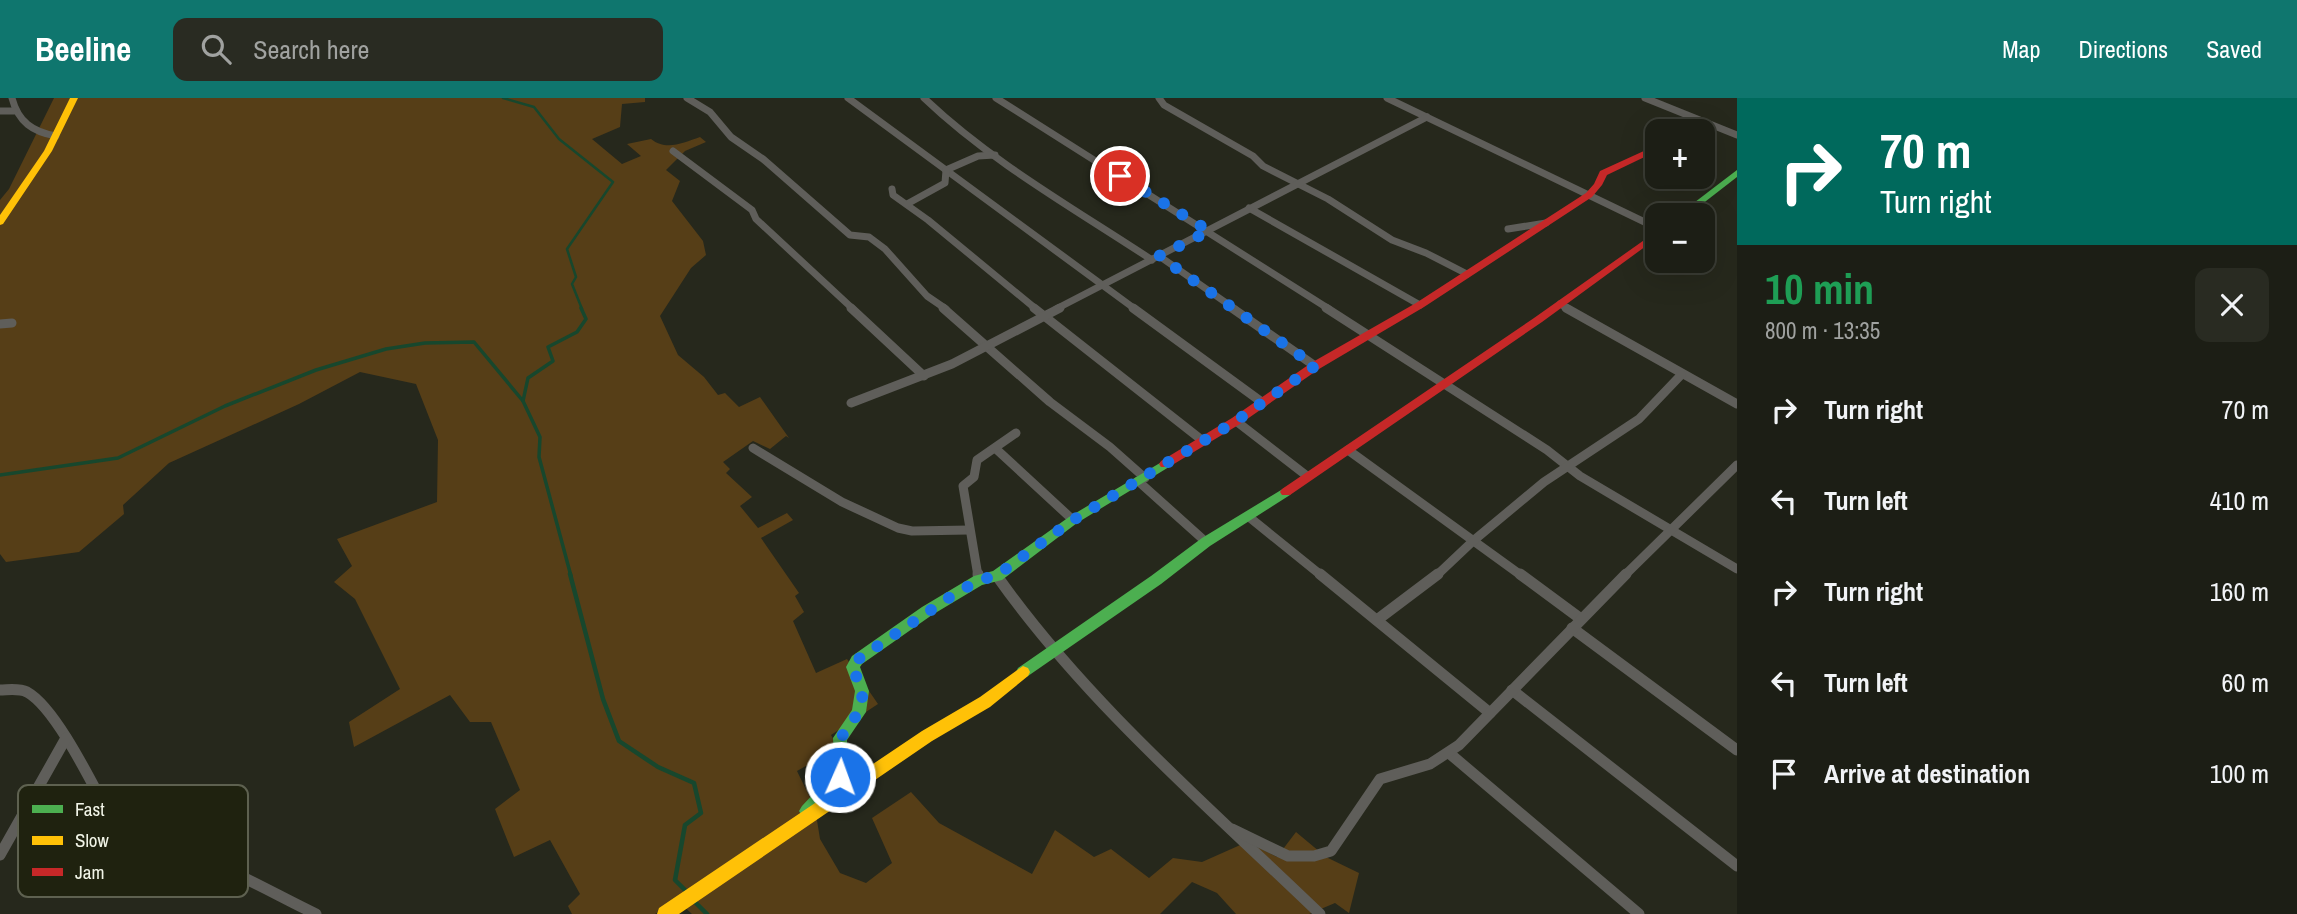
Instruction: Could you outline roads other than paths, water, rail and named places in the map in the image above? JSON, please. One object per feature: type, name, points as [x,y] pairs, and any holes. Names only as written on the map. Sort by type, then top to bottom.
[{"type":"main road","points":[[0,222],[56,136],[74,98]]},
{"type":"main road","points":[[793,827],[840,777],[844,758],[841,738],[859,712],[862,694],[853,671],[855,662],[927,611],[979,580],[996,576],[1073,520],[1236,421],[1315,366],[1420,305],[1589,195],[1598,185],[1603,173],[1645,154]]},
{"type":"main road","points":[[1698,203],[1737,173]]},
{"type":"main road","points":[[665,914],[928,736],[985,702],[1206,542],[1249,517],[1348,450],[1645,243]]},
{"type":"street","points":[[12,98],[14,111],[30,129],[56,136]]},
{"type":"street","points":[[687,98],[710,112],[732,137],[763,159],[850,235],[869,237],[885,248],[927,296],[954,315],[1050,402],[1110,447],[1206,542]]},
{"type":"street","points":[[848,98],[1263,403]]},
{"type":"street","points":[[924,98],[948,121],[995,155],[1156,258],[1315,366]]},
{"type":"street","points":[[996,98],[1444,382],[1567,466],[1670,531],[1737,569]]},
{"type":"street","points":[[1159,98],[1164,106],[1297,185],[1328,199],[1392,240],[1467,274]]},
{"type":"street","points":[[1387,98],[1645,222]]},
{"type":"street","points":[[1645,98],[1695,119]]},
{"type":"street","points":[[0,111],[14,111]]},
{"type":"street","points":[[851,403],[924,376],[1427,117]]},
{"type":"street","points":[[1715,127],[1737,135]]},
{"type":"street","points":[[673,151],[752,210],[756,219],[924,376]]},
{"type":"street","points":[[946,170],[978,156],[995,155]]},
{"type":"street","points":[[907,205],[940,188],[945,183],[946,170]]},
{"type":"street","points":[[892,189],[891,194],[1203,440]]},
{"type":"street","points":[[1249,208],[1420,305]]},
{"type":"street","points":[[1508,229],[1546,223]]},
{"type":"street","points":[[1560,304],[1681,375],[1737,404]]},
{"type":"street","points":[[0,324],[12,323]]},
{"type":"street","points":[[1377,620],[1434,578],[1545,480],[1639,419],[1681,375]]},
{"type":"street","points":[[1236,421],[1307,476]]},
{"type":"street","points":[[979,580],[963,486],[974,477],[978,460],[1016,433]]},
{"type":"street","points":[[753,448],[842,502],[898,528],[912,531],[969,530]]},
{"type":"street","points":[[995,448],[1073,520]]},
{"type":"street","points":[[1348,450],[1581,619]]},
{"type":"street","points":[[1231,829],[1288,856],[1299,858],[1331,851],[1380,779],[1392,774],[1410,772],[1449,753],[1737,465]]},
{"type":"street","points":[[1249,517],[1490,713]]},
{"type":"street","points":[[996,576],[1031,624],[1125,725],[1320,914]]},
{"type":"street","points":[[1572,628],[1737,750]]},
{"type":"street","points":[[0,690],[16,690],[33,697],[66,738],[92,785]]},
{"type":"street","points":[[1512,690],[1737,866]]},
{"type":"street","points":[[39,785],[66,738]]},
{"type":"street","points":[[1449,753],[1639,914]]},
{"type":"street","points":[[0,855],[18,823]]},
{"type":"street","points":[[248,882],[316,914]]},
{"type":"waterway","points":[[503,98],[534,107],[559,139],[613,182],[567,249],[576,277],[572,284],[582,309]]},
{"type":"waterway","points":[[523,401],[528,378],[553,361],[548,347],[577,332],[586,319],[581,308]]},
{"type":"waterway","points":[[0,475],[118,458],[225,406],[316,370],[386,349],[425,343],[474,342],[523,401]]},
{"type":"waterway","points":[[523,401],[540,437],[539,457],[571,576]]},
{"type":"waterway","points":[[570,574],[603,699],[619,741],[658,767],[694,783],[701,813],[685,825],[675,880],[687,892]]},
{"type":"waterway","points":[[694,901],[707,914]]}]
